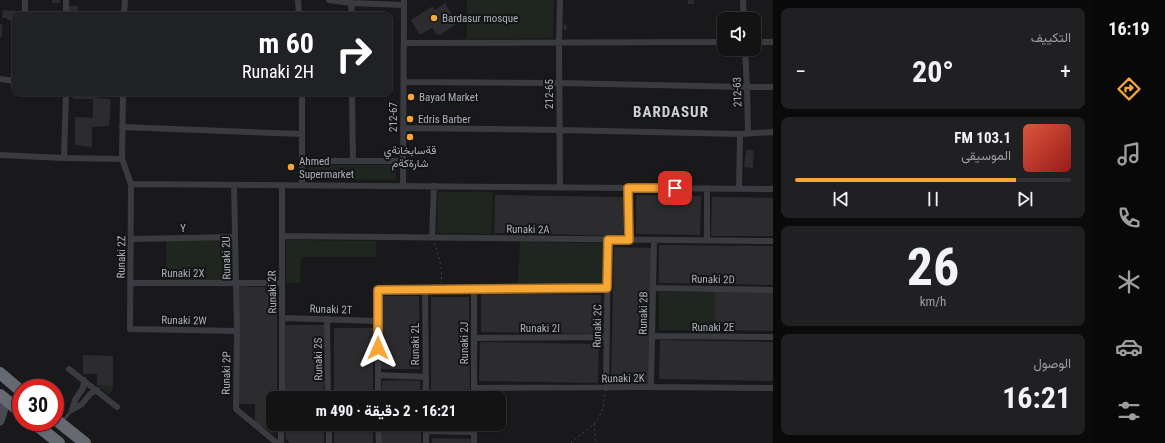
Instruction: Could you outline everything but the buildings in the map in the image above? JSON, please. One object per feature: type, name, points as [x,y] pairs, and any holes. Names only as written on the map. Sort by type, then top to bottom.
[{"type":"highway","points":[[0,373],[12,383]]},
{"type":"highway","points":[[1,396],[12,405]]},
{"type":"highway","points":[[64,427],[85,443]]},
{"type":"highway","points":[[44,431],[58,443]]},
{"type":"street","points":[[25,0],[25,12]]},
{"type":"street","points":[[66,0],[66,12]]},
{"type":"street","points":[[124,12],[125,0]]},
{"type":"street","points":[[298,0],[299,12]]},
{"type":"street","points":[[329,0],[351,2],[404,2]]},
{"type":"street","name":"212-65","points":[[560,0],[560,187]]},
{"type":"street","points":[[743,0],[744,12]]},
{"type":"street","points":[[351,2],[352,12]]},
{"type":"street","name":"212-67","points":[[403,186],[404,2]]},
{"type":"street","points":[[404,42],[717,42]]},
{"type":"street","points":[[761,42],[773,42]]},
{"type":"street","name":"212-63","points":[[745,56],[748,134]]},
{"type":"street","points":[[0,79],[12,80]]},
{"type":"street","points":[[404,82],[773,87]]},
{"type":"street","points":[[64,158],[66,96]]},
{"type":"street","points":[[123,96],[122,159],[132,184],[773,189]]},
{"type":"street","points":[[302,96],[302,185]]},
{"type":"street","points":[[352,96],[353,161]]},
{"type":"street","points":[[122,127],[302,134]]},
{"type":"street","points":[[404,128],[740,134],[773,132]]},
{"type":"street","points":[[738,189],[740,134]]},
{"type":"street","points":[[0,155],[122,159]]},
{"type":"street","points":[[302,161],[403,161]]},
{"type":"street","name":"Runaki 2Z","points":[[130,329],[132,184]]},
{"type":"street","name":"Runaki 2U","points":[[234,185],[237,332]]},
{"type":"street","name":"Runaki 2R","points":[[282,185],[282,391]]},
{"type":"street","points":[[432,238],[434,186]]},
{"type":"street","points":[[628,188],[629,240]]},
{"type":"street","points":[[707,188],[708,240]]},
{"type":"street","name":"Runaki 2A","points":[[282,236],[773,241]]},
{"type":"street","name":"Y","points":[[131,239],[235,237]]},
{"type":"street","name":"Runaki 2C","points":[[606,388],[608,240]]},
{"type":"street","name":"Runaki 2B","points":[[652,387],[654,240]]},
{"type":"street","name":"Runaki 2X","points":[[130,283],[282,283]]},
{"type":"street","points":[[378,391],[378,290],[607,288]]},
{"type":"street","name":"Runaki 2D","points":[[654,288],[773,290]]},
{"type":"street","name":"Runaki 2L","points":[[425,289],[426,391]]},
{"type":"street","name":"Runaki 2J","points":[[474,289],[474,388]]},
{"type":"street","name":"Runaki 2T","points":[[282,318],[378,321]]},
{"type":"street","name":"Runaki 2S","points":[[327,319],[328,391]]},
{"type":"street","name":"Runaki 2W","points":[[130,329],[237,332]]},
{"type":"street","name":"Runaki 2P","points":[[237,332],[236,409],[277,443]]},
{"type":"street","name":"Runaki 2E","points":[[653,336],[773,337]]},
{"type":"street","name":"Runaki 2I","points":[[474,338],[607,337]]},
{"type":"street","points":[[69,369],[118,407]]},
{"type":"street","points":[[378,375],[426,377]]},
{"type":"street","points":[[72,410],[75,400],[83,388],[84,380]]},
{"type":"street","name":"Runaki 2K","points":[[474,388],[773,388]]},
{"type":"street","points":[[72,410],[82,404],[90,394],[97,390]]},
{"type":"street","points":[[1,396],[4,408],[1,421]]},
{"type":"street","points":[[1,421],[12,414]]},
{"type":"street","points":[[281,431],[281,443]]},
{"type":"street","points":[[329,431],[329,443]]},
{"type":"street","points":[[378,431],[379,443]]},
{"type":"street","points":[[426,431],[426,443]]},
{"type":"street","points":[[464,431],[474,432],[474,443]]},
{"type":"lane","points":[[64,417],[72,410]]},
{"type":"path","points":[[432,238],[442,273],[440,289]]},
{"type":"path","points":[[571,443],[597,421],[603,409],[606,388]]},
{"type":"path","points":[[594,424],[596,443]]},
{"type":"shaded area","points":[[467,0],[554,0],[553,38],[467,39]]},
{"type":"shaded area","points":[[308,165],[396,165],[396,180],[308,179]]},
{"type":"shaded area","points":[[438,192],[493,192],[492,234],[437,233]]},
{"type":"shaded area","points":[[232,240],[233,280],[167,280],[166,241]]},
{"type":"shaded area","points":[[286,240],[376,241],[376,257],[301,257],[300,283],[286,283]]},
{"type":"shaded area","points":[[520,242],[604,243],[604,285],[518,283]]},
{"type":"shaded area","points":[[659,292],[715,292],[715,330],[659,330]]},
{"type":"shaded area","points":[[97,385],[113,386],[112,392],[108,394]]},
{"type":"place","name":"Bardasur mosque","points":[[434,18]]},
{"type":"place","name":"Bayad Market","points":[[411,97]]},
{"type":"place","name":"Edris Barber","points":[[410,119]]},
{"type":"place","name":"قةسابخانةي شارةكةم","points":[[410,137]]},
{"type":"place","name":"Ahmed Supermarket","points":[[291,167]]},
{"type":"district","name":"BARDASUR","points":[[671,112]]},
{"type":"route","points":[[378,348],[378,290],[607,288],[608,240],[629,240],[628,188],[675,188]]}]
